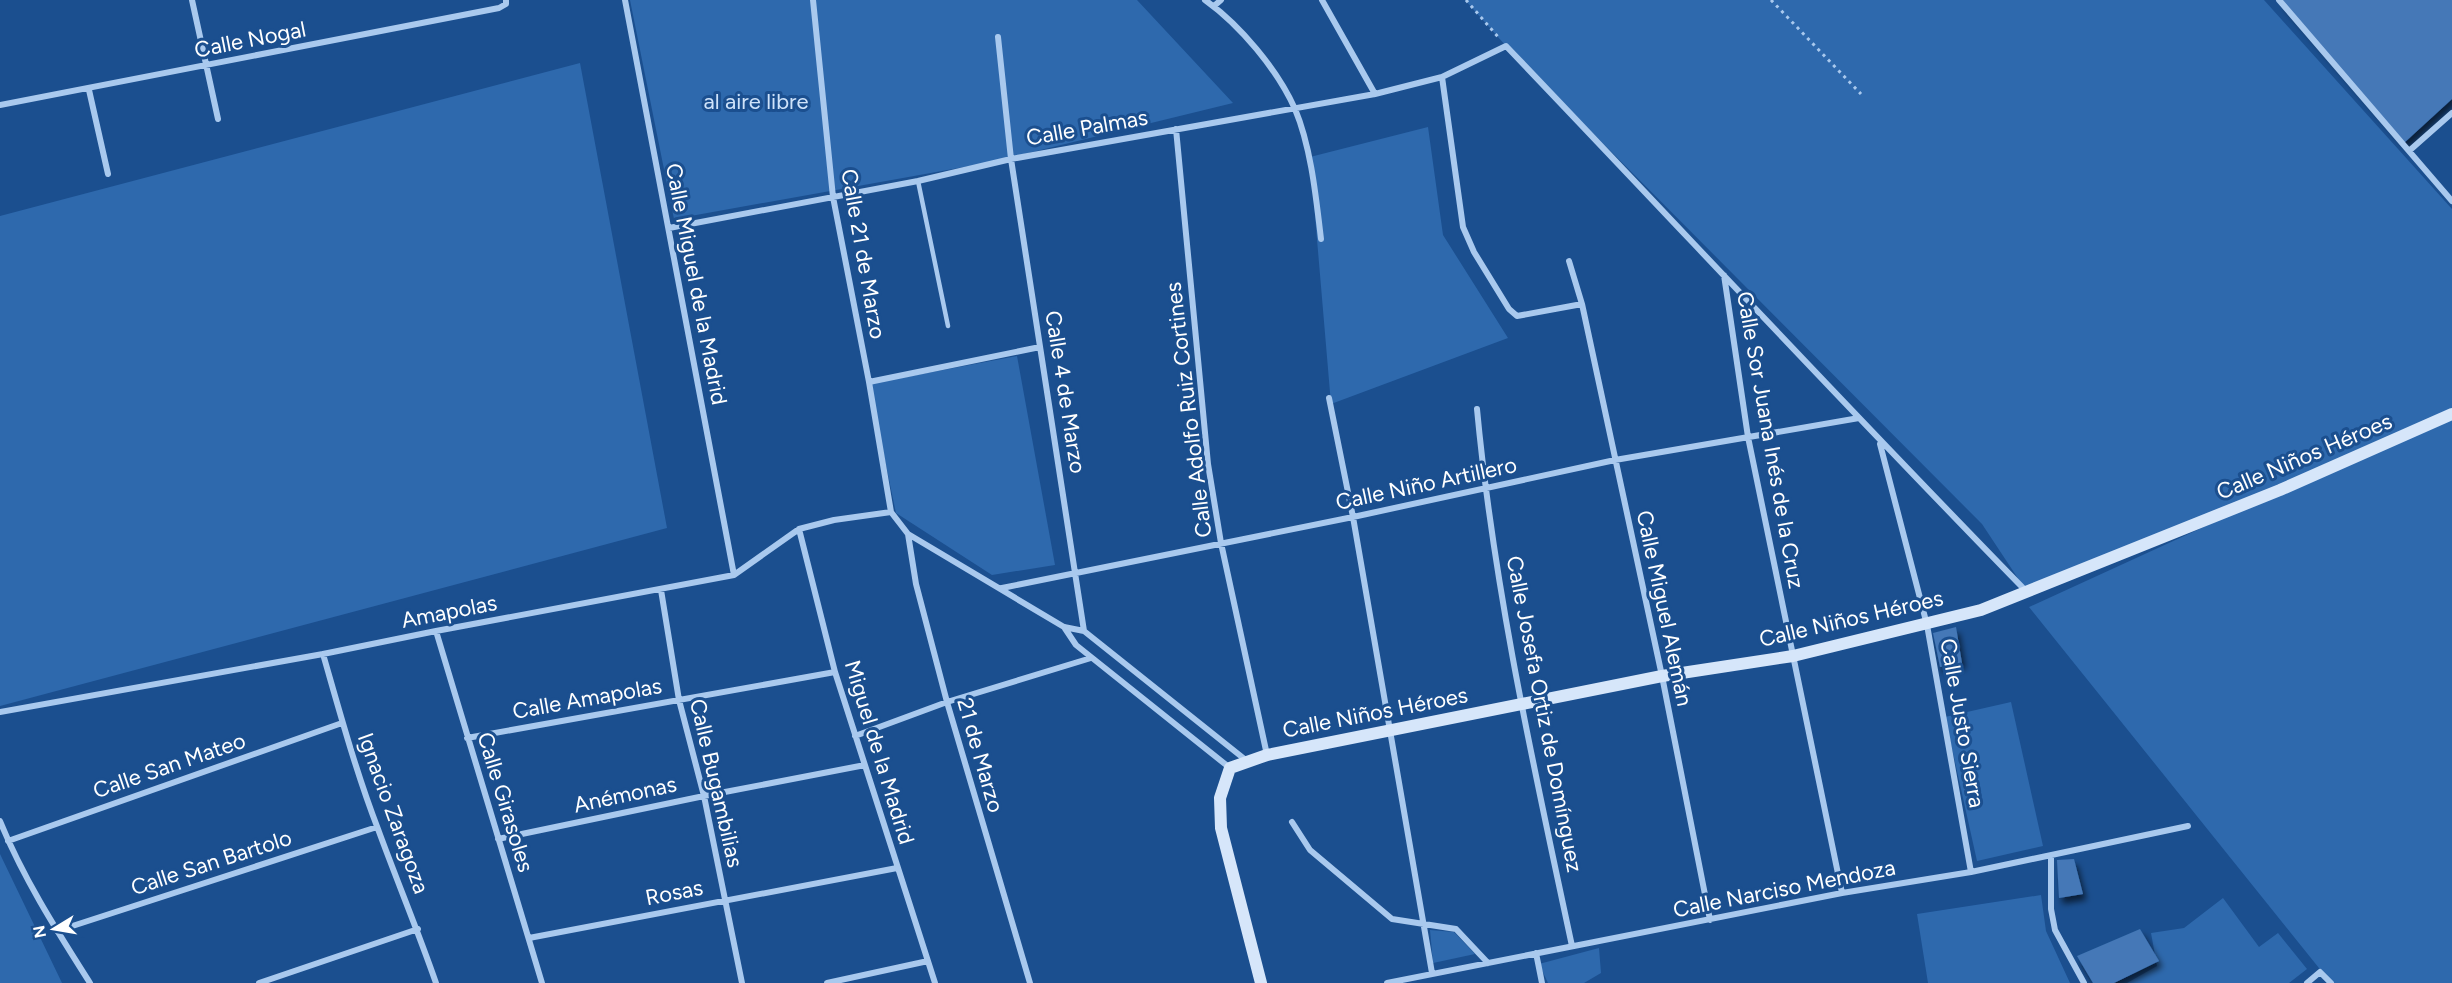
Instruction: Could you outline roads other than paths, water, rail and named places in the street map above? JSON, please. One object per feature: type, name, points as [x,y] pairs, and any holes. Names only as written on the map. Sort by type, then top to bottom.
[{"type":"street","points":[[192,0],[218,119]]},
{"type":"street","name":"Calle Miguel de la Madrid","points":[[625,0],[734,575]]},
{"type":"street","name":"Calle 21 de Marzo","points":[[813,0],[833,197],[869,382],[891,513]]},
{"type":"street","points":[[1205,0],[1246,36],[1282,86],[1295,110],[1312,172],[1321,238]]},
{"type":"street","points":[[1214,6],[1221,0]]},
{"type":"street","points":[[1322,0],[1375,94]]},
{"type":"street","points":[[2279,0],[2452,201]]},
{"type":"street","name":"Calle Nogal","points":[[0,105],[89,90],[499,9],[506,2]]},
{"type":"street","name":"Calle 4 de Marzo","points":[[998,37],[1011,159],[1084,631]]},
{"type":"street","name":"Calle Palmas","points":[[669,228],[918,181],[1011,159],[1375,94],[1442,77],[1506,46],[1724,274]]},
{"type":"street","points":[[1442,77],[1463,227],[1480,262],[1509,309],[1517,316],[1582,304]]},
{"type":"street","points":[[89,90],[108,174]]},
{"type":"street","points":[[2409,151],[2452,113]]},
{"type":"street","name":"Calle Adolfo Ruiz Cortines","points":[[1176,129],[1208,464],[1221,543],[1267,755]]},
{"type":"street","name":"Calle Miguel Alemán","points":[[1569,261],[1582,304],[1662,676],[1710,920]]},
{"type":"street","points":[[1724,274],[1880,442],[2027,592]]},
{"type":"street","name":"Calle Sor Juana Inés de la Cruz","points":[[1724,274],[1748,437],[1842,893]]},
{"type":"street","points":[[869,382],[1040,347]]},
{"type":"street","points":[[1329,398],[1353,517],[1432,973]]},
{"type":"street","name":"Calle Josefa Ortiz de Domínguez","points":[[1477,409],[1485,489],[1521,703],[1572,946]]},
{"type":"street","name":"Calle Niños Héroes","points":[[1230,768],[1267,755],[1521,703],[1662,676],[1792,656],[1927,625],[1981,610],[2280,490],[2452,414]]},
{"type":"street","name":"Calle Niño Artillero","points":[[1002,588],[1353,517],[1615,460],[1859,418]]},
{"type":"street","name":"Calle Justo Sierra","points":[[1880,442],[1927,625],[1971,872]]},
{"type":"street","points":[[891,513],[908,534],[1064,627],[1084,631],[1247,761]]},
{"type":"street","name":"Amapolas","points":[[0,712],[323,654],[734,575],[799,529],[834,519],[891,513]]},
{"type":"street","name":"Miguel de la Madrid","points":[[799,529],[835,672],[935,983]]},
{"type":"street","name":"21 de Marzo","points":[[908,534],[916,584],[947,702],[1030,983]]},
{"type":"street","name":"Calle Bugambilias","points":[[661,590],[679,700],[704,796],[742,983]]},
{"type":"street","points":[[1064,627],[1076,645],[1091,658],[1230,768],[1220,798],[1221,828],[1261,983]]},
{"type":"street","name":"Calle Girasoles","points":[[436,631],[542,983]]},
{"type":"street","name":"Ignacio Zaragoza","points":[[323,654],[342,723],[377,827],[418,929],[436,983]]},
{"type":"street","points":[[855,736],[947,702],[1091,658]]},
{"type":"street","name":"Calle Amapolas","points":[[467,738],[835,672]]},
{"type":"street","name":"Calle San Mateo","points":[[8,841],[342,723]]},
{"type":"street","name":"Anémonas","points":[[498,839],[865,765]]},
{"type":"street","points":[[0,821],[8,841],[57,932],[90,983]]},
{"type":"street","points":[[1292,822],[1310,850],[1392,919],[1456,929],[1488,963]]},
{"type":"street","name":"Calle Narciso Mendoza","points":[[1387,983],[1842,893],[1971,872],[2188,826]]},
{"type":"street","name":"Calle San Bartolo","points":[[57,932],[377,827]]},
{"type":"street","points":[[2051,855],[2051,909],[2055,930],[2084,983]]},
{"type":"street","name":"Rosas","points":[[530,938],[897,868]]},
{"type":"street","points":[[259,983],[418,929]]},
{"type":"street","points":[[1536,953],[1542,983]]},
{"type":"street","points":[[827,983],[928,961]]},
{"type":"street","points":[[2307,983],[2320,972],[2331,983]]},
{"type":"lane","points":[[918,181],[948,326]]},
{"type":"park label","name":"al aire libre","points":[[756,101]]}]
